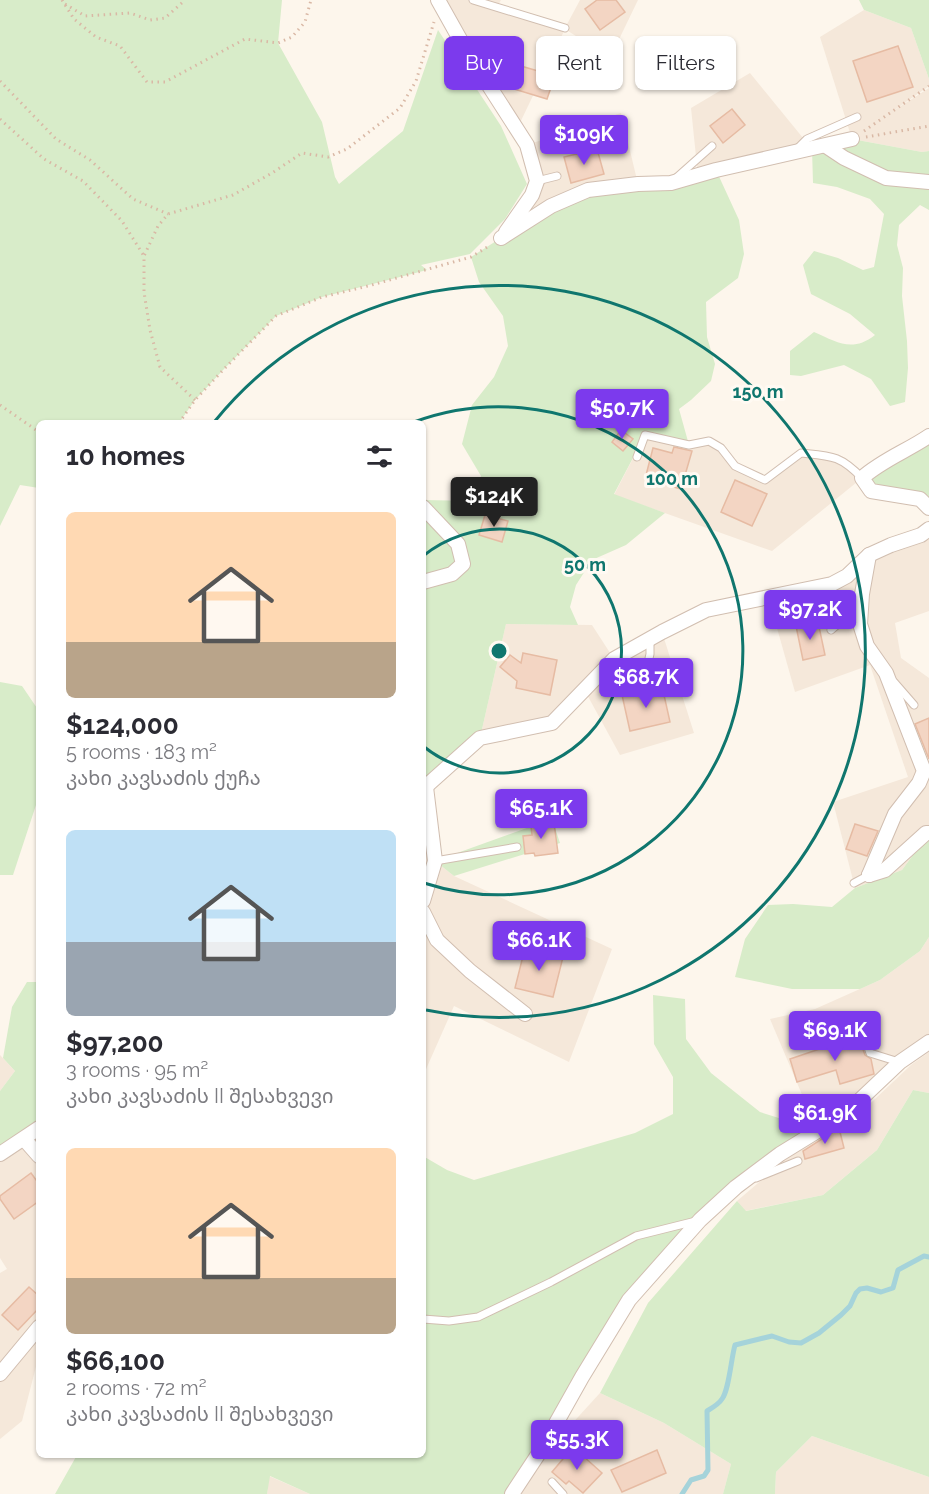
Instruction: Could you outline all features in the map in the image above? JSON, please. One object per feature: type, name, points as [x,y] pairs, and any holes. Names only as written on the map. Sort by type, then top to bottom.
[{"type":"street","points":[[439,2],[458,36]]},
{"type":"street","points":[[492,90],[527,145],[537,181],[532,195],[501,238]]},
{"type":"street","points":[[501,238],[551,206],[588,190],[671,183],[716,170],[852,139]]},
{"type":"street","points":[[825,146],[844,158],[886,178],[929,182]]},
{"type":"street","points":[[929,436],[904,453],[876,465],[862,478],[871,491],[920,499],[929,508]]},
{"type":"street","points":[[426,510],[458,544],[463,564],[452,573],[426,581]]},
{"type":"street","points":[[426,787],[480,738],[552,723],[614,659],[706,610],[832,584],[847,576],[869,555],[921,535],[929,529]]},
{"type":"street","points":[[868,875],[896,814],[919,783],[924,771],[886,673],[867,646],[860,624],[869,555]]},
{"type":"street","points":[[426,795],[435,861],[426,892]]},
{"type":"street","points":[[868,875],[885,870],[926,833],[929,833]]},
{"type":"street","points":[[426,918],[437,940],[470,971],[525,1014]]},
{"type":"street","points":[[515,1490],[629,1300],[700,1220],[736,1187],[780,1154],[845,1114],[900,1062],[929,1042]]},
{"type":"street","points":[[0,1154],[33,1148]]},
{"type":"street","points":[[0,1374],[36,1332]]},
{"type":"lane","points":[[473,0],[565,28]]},
{"type":"lane","points":[[792,153],[807,139],[856,117]]},
{"type":"lane","points":[[671,183],[712,146]]},
{"type":"lane","points":[[537,181],[557,176]]},
{"type":"lane","points":[[637,457],[645,435],[689,445],[709,441],[721,448],[735,466],[765,480],[801,453],[830,456],[848,463],[862,478]]},
{"type":"lane","points":[[831,630],[861,604]]},
{"type":"lane","points":[[644,680],[650,654],[650,639]]},
{"type":"lane","points":[[886,673],[914,705]]},
{"type":"lane","points":[[435,861],[517,847]]},
{"type":"lane","points":[[854,883],[868,875]]},
{"type":"lane","points":[[863,1033],[870,1053],[900,1062]]},
{"type":"lane","points":[[736,1187],[798,1161]]},
{"type":"lane","points":[[426,1319],[449,1321],[478,1317],[551,1282],[636,1236],[700,1220]]},
{"type":"lane","points":[[552,1482],[563,1494]]},
{"type":"path","points":[[63,2],[86,16],[130,12],[150,20],[165,18],[186,0]]},
{"type":"path","points":[[63,2],[74,19],[96,37],[120,46],[147,82],[165,82],[245,39],[278,43],[292,37],[305,22],[311,0]]},
{"type":"path","points":[[195,400],[160,367],[150,330],[144,292],[144,256],[158,226],[168,214],[233,195],[302,153],[328,157],[347,149],[392,115],[400,108],[416,81],[439,2]]},
{"type":"path","points":[[0,81],[56,139],[90,160],[134,199],[168,214]]},
{"type":"path","points":[[852,139],[929,86]]},
{"type":"path","points":[[0,119],[44,159],[83,180],[122,221],[144,256]]},
{"type":"path","points":[[852,139],[929,126]]},
{"type":"path","points":[[181,420],[195,400],[276,316],[322,297],[471,257],[501,238]]},
{"type":"path","points":[[0,405],[36,430]]},
{"type":"shaded area","points":[[438,0],[501,0],[497,7],[565,28],[580,0],[638,0],[621,36],[576,36],[565,29],[562,36],[536,36],[536,89],[517,129],[493,90],[524,90],[524,36],[460,36]]},
{"type":"shaded area","points":[[864,10],[911,28],[929,79],[929,86],[893,111],[929,88],[929,151],[922,152],[852,139],[820,37]]},
{"type":"shaded area","points":[[750,73],[812,149],[698,176],[691,108],[721,90],[736,90],[736,81]]},
{"type":"shaded area","points":[[621,113],[638,184],[501,238],[532,195],[527,145]]},
{"type":"shaded area","points":[[645,435],[721,448],[735,466],[765,480],[801,453],[830,456],[862,478],[772,551],[614,495]]},
{"type":"shaded area","points":[[929,529],[929,611],[895,623],[901,658],[929,678],[929,840],[924,840],[902,870],[855,888],[833,802],[908,777],[870,665],[795,692],[768,596],[832,584],[869,555]]},
{"type":"shaded area","points":[[506,624],[592,625],[614,659],[662,632],[694,733],[620,755],[585,691],[552,723],[480,738]]},
{"type":"shaded area","points":[[426,807],[435,861],[454,876],[612,949],[569,1062],[454,1006],[426,1069]]},
{"type":"shaded area","points":[[929,937],[929,1042],[817,1130],[770,1019],[815,1009],[880,980],[920,951]]},
{"type":"shaded area","points":[[929,1052],[929,1093],[913,1090],[877,1150],[823,1195],[745,1211],[737,1201],[791,1155],[858,1115],[911,1065]]},
{"type":"shaded area","points":[[0,1055],[15,1071],[0,1091]]},
{"type":"shaded area","points":[[24,1139],[36,1153],[36,1367],[22,1421],[0,1439],[0,1273],[7,1269],[0,1258],[0,1154]]},
{"type":"shaded area","points":[[600,1393],[664,1423],[731,1464],[723,1494],[519,1494],[558,1439]]},
{"type":"shaded area","points":[[812,1436],[929,1477],[929,1494],[775,1494],[776,1472]]},
{"type":"shaded area","points":[[269,1476],[310,1494],[267,1494]]},
{"type":"green space","points":[[0,0],[282,0],[278,43],[322,122],[335,177],[339,184],[403,131],[438,30],[444,39],[444,90],[477,90],[501,126],[527,184],[505,219],[470,254],[421,265],[427,270],[322,297],[276,316],[195,400],[181,420],[36,420],[36,488],[20,485],[0,526]]},
{"type":"green space","points":[[859,0],[929,0],[929,79],[911,28],[864,10]]},
{"type":"green space","points":[[852,139],[922,152],[929,151],[929,210],[920,205],[899,225],[897,245],[903,268],[902,296],[908,368],[905,402],[890,406],[871,379],[844,365],[801,376],[790,375],[790,351],[814,332],[837,342],[852,345],[859,344],[875,335],[850,314],[811,294],[803,265],[814,251],[838,258],[863,270],[874,267],[884,214],[870,199],[837,187],[813,183],[812,149]]},
{"type":"green space","points":[[716,170],[739,220],[744,254],[738,278],[706,302],[707,337],[715,364],[711,381],[679,409],[689,445],[645,435],[614,494],[665,513],[626,545],[592,560],[576,585],[570,607],[578,625],[506,624],[480,738],[426,786],[426,500],[476,501],[481,476],[462,444],[472,405],[494,377],[508,346],[503,316],[479,282],[471,257],[551,206],[638,184]]},
{"type":"green space","points":[[929,436],[929,508],[862,478]]},
{"type":"green space","points":[[0,682],[22,686],[36,707],[36,805],[13,875],[0,875]]},
{"type":"green space","points":[[552,819],[560,843],[454,876],[435,861]]},
{"type":"green space","points":[[929,837],[929,937],[920,951],[880,980],[860,989],[792,989],[735,977],[745,939],[768,905],[832,907],[855,888],[902,870],[924,840]]},
{"type":"green space","points":[[27,982],[36,982],[36,1130],[0,1154],[0,1091],[15,1071],[3,1058],[12,1007]]},
{"type":"green space","points":[[653,995],[685,999],[686,1039],[711,1073],[760,1112],[817,1130],[756,1172],[629,1300],[512,1494],[310,1494],[270,1476],[267,1494],[55,1494],[75,1458],[426,1458],[426,1158],[447,1170],[474,1180],[635,1133],[673,1114],[673,1077],[654,1044]]},
{"type":"green space","points":[[913,1090],[929,1093],[929,1477],[812,1436],[776,1472],[775,1494],[723,1494],[731,1464],[664,1423],[600,1393],[648,1303],[737,1201],[746,1211],[823,1195],[877,1150]]},
{"type":"building","points":[[597,0],[616,0],[625,12],[600,30],[585,9]]},
{"type":"building","points":[[898,46],[913,87],[867,102],[853,61]]},
{"type":"building","points":[[524,67],[536,70],[536,90],[550,90],[547,99],[517,90],[524,90]]},
{"type":"building","points":[[732,109],[745,125],[723,143],[710,126]]},
{"type":"building","points":[[597,149],[604,174],[571,183],[564,157]]},
{"type":"building","points":[[621,430],[633,439],[623,451],[612,442]]},
{"type":"building","points":[[674,447],[692,451],[681,489],[645,479],[653,448],[672,453]]},
{"type":"building","points":[[735,480],[767,494],[752,526],[721,512]]},
{"type":"building","points":[[485,515],[508,521],[502,542],[479,535]]},
{"type":"building","points":[[818,622],[825,655],[803,660],[796,626]]},
{"type":"building","points":[[523,653],[557,660],[550,695],[516,688],[517,681],[500,667],[510,655],[521,663]]},
{"type":"building","points":[[662,686],[670,722],[630,731],[622,695]]},
{"type":"building","points":[[929,718],[929,759],[915,724]]},
{"type":"building","points":[[554,823],[558,853],[535,856],[534,853],[525,854],[523,836],[532,835],[531,826]]},
{"type":"building","points":[[855,824],[878,831],[867,856],[846,849]]},
{"type":"building","points":[[525,948],[563,957],[553,997],[515,988]]},
{"type":"building","points":[[858,1036],[865,1055],[871,1059],[874,1074],[840,1084],[836,1070],[797,1082],[790,1059]]},
{"type":"building","points":[[839,1128],[844,1148],[805,1159],[803,1151]]},
{"type":"building","points":[[31,1173],[36,1180],[36,1203],[14,1219],[0,1196]]},
{"type":"building","points":[[29,1287],[36,1293],[36,1311],[18,1330],[2,1315]]},
{"type":"building","points":[[573,1447],[602,1473],[583,1493],[569,1481],[566,1484],[552,1472]]},
{"type":"building","points":[[657,1450],[666,1473],[622,1492],[611,1470]]},
{"type":"waterway","points":[[682,1494],[691,1480],[704,1476],[708,1470],[707,1411],[719,1403],[724,1395],[735,1345],[772,1336],[789,1342],[801,1343],[819,1333],[841,1315],[850,1306],[860,1289],[867,1288],[881,1292],[893,1288],[898,1270],[924,1256],[929,1257]]}]
